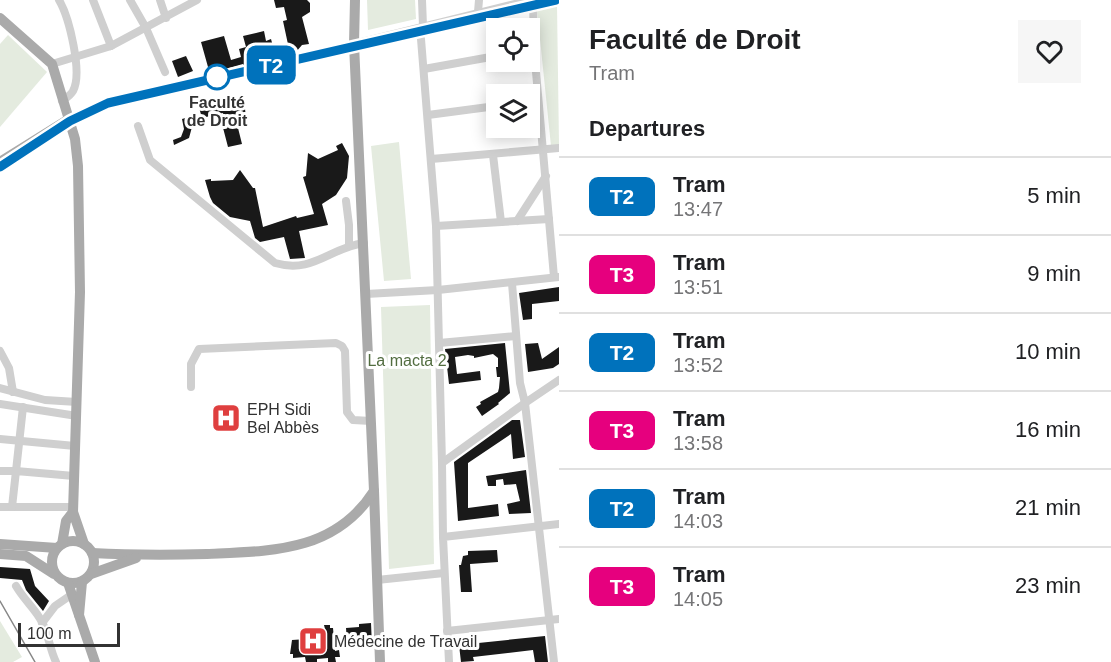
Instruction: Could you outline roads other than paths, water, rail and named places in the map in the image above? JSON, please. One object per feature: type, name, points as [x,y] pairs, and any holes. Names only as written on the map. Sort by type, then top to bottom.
[{"type":"main road","points":[[355,0],[354,44],[380,662]]},
{"type":"main road","points":[[0,18],[52,64],[75,139],[78,166],[80,292],[73,509],[84,544],[92,553],[94,564],[86,578],[79,615]]},
{"type":"main road","points":[[0,162],[69,119]]},
{"type":"main road","points":[[92,553],[145,556],[276,550],[304,544],[326,535],[351,519],[374,491]]},
{"type":"main road","points":[[55,575],[51,561],[60,546],[66,521],[73,509]]},
{"type":"main road","points":[[0,544],[60,546],[73,541],[84,544]]},
{"type":"main road","points":[[0,554],[26,555],[68,583],[95,662]]},
{"type":"main road","points":[[68,583],[145,556]]},
{"type":"street","points":[[62,101],[70,96],[75,86],[76,59],[61,4],[72,0]]},
{"type":"street","points":[[93,0],[111,46]]},
{"type":"street","points":[[130,0],[146,28],[165,72]]},
{"type":"street","points":[[160,0],[166,18]]},
{"type":"street","points":[[423,0],[423,26]]},
{"type":"street","points":[[478,12],[479,0]]},
{"type":"street","points":[[354,44],[532,0],[532,18]]},
{"type":"street","points":[[52,64],[76,59],[111,46],[194,1]]},
{"type":"street","points":[[421,39],[436,226],[444,573],[449,662]]},
{"type":"street","points":[[424,69],[486,58]]},
{"type":"street","points":[[428,115],[486,107]]},
{"type":"street","points":[[138,126],[150,160],[275,263],[302,267],[349,245],[364,243]]},
{"type":"street","points":[[366,294],[438,290],[557,277],[540,133]]},
{"type":"street","points":[[431,159],[559,148]]},
{"type":"street","points":[[493,155],[501,222]]},
{"type":"street","points":[[518,221],[546,176]]},
{"type":"street","points":[[346,201],[349,245]]},
{"type":"street","points":[[436,226],[549,219]]},
{"type":"street","points":[[512,283],[516,336],[554,662]]},
{"type":"street","points":[[439,343],[516,336]]},
{"type":"street","points":[[191,387],[191,364],[199,349],[336,343],[345,351],[347,412],[353,420],[371,421]]},
{"type":"street","points":[[0,351],[9,368],[13,392]]},
{"type":"street","points":[[442,463],[559,380]]},
{"type":"street","points":[[0,388],[45,400],[77,402]]},
{"type":"street","points":[[0,404],[77,416]]},
{"type":"street","points":[[12,507],[22,407]]},
{"type":"street","points":[[0,439],[75,446]]},
{"type":"street","points":[[0,471],[74,476]]},
{"type":"street","points":[[0,507],[73,509]]},
{"type":"street","points":[[443,537],[559,524]]},
{"type":"street","points":[[377,580],[444,573]]},
{"type":"street","points":[[16,586],[42,623],[49,648],[56,662]]},
{"type":"street","points":[[42,623],[55,606],[71,595]]},
{"type":"street","points":[[447,631],[559,619]]},
{"type":"tram line","name":"T2","points":[[0,167],[70,121],[108,103],[556,0]]},
{"type":"tram line","points":[[0,170],[71,123],[109,106],[559,2]]},
{"type":"tram line","points":[[0,601],[35,662]]},
{"type":"place","name":"Faculté de Droit","points":[[217,77]]},
{"type":"place","name":"EPH Sidi Bel Abbès","points":[[226,418]]},
{"type":"place","name":"Médecine de Travail","points":[[313,641]]},
{"type":"park label","name":"La macta 2","points":[[407,360]]}]
